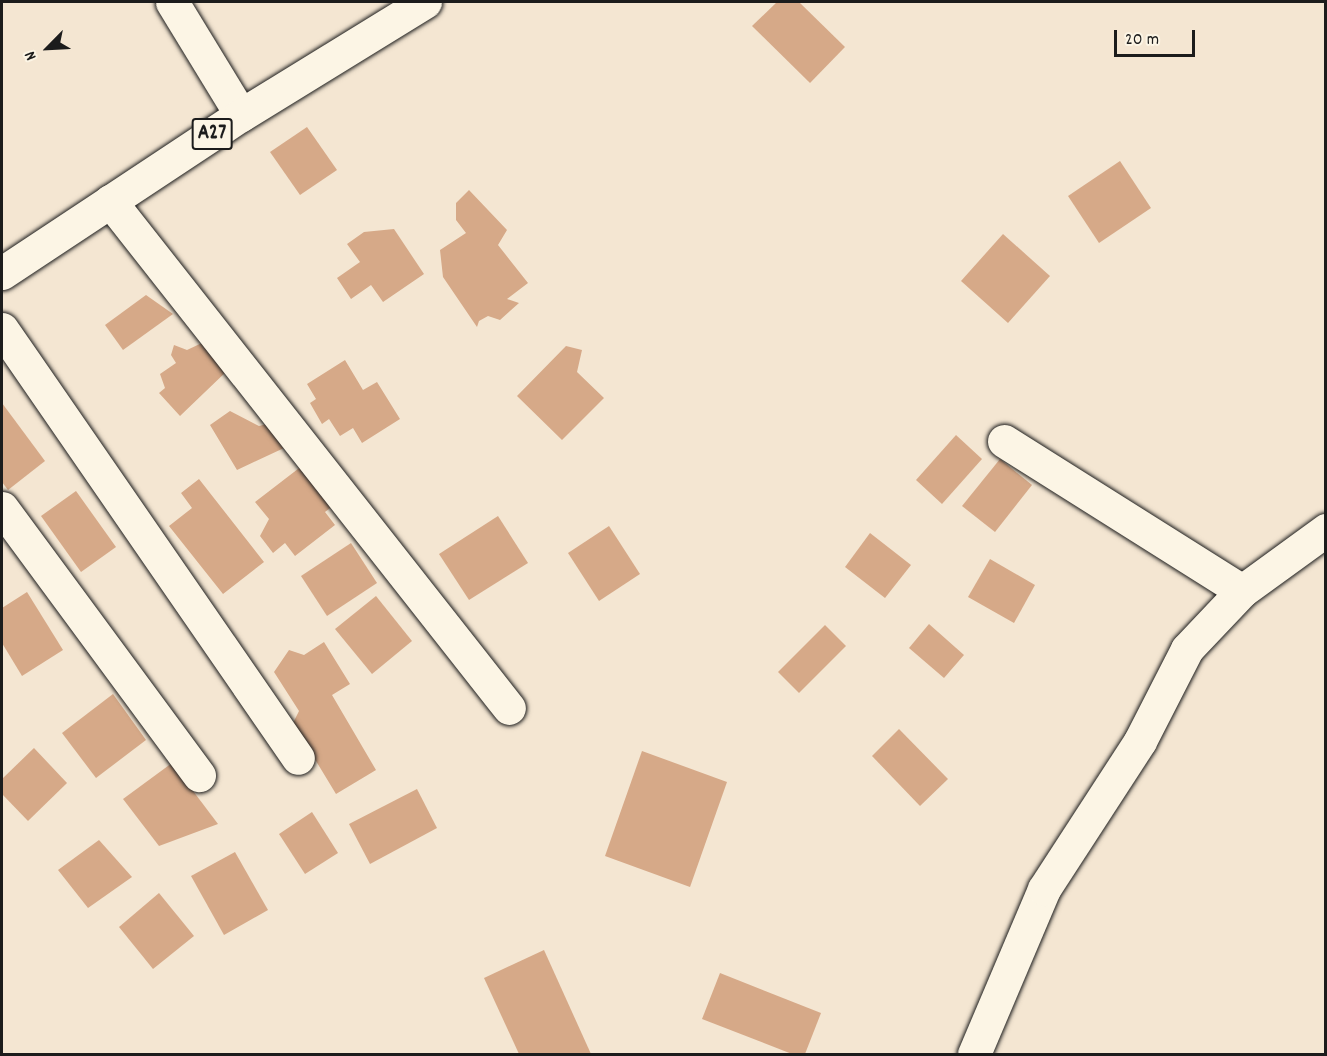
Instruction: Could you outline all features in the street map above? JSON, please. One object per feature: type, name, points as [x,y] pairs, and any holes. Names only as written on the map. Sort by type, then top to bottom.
[{"type":"main road","points":[[172,2],[241,115]]},
{"type":"main road","name":"A27","points":[[2,273],[241,115],[425,2]]},
{"type":"main road","points":[[110,201],[509,708]]},
{"type":"main road","points":[[2,329],[298,758]]},
{"type":"main road","points":[[1004,441],[1242,591]]},
{"type":"main road","points":[[2,508],[198,775]]},
{"type":"main road","points":[[974,1054],[1044,888],[1140,741],[1187,649],[1242,591],[1326,530]]},
{"type":"building","points":[[777,2],[799,2],[845,47],[810,83],[752,26]]},
{"type":"building","points":[[307,127],[337,170],[300,195],[270,152]]},
{"type":"building","points":[[1120,161],[1151,208],[1099,243],[1068,196]]},
{"type":"building","points":[[469,190],[507,230],[498,245],[528,283],[507,299],[519,303],[500,320],[488,316],[479,321],[477,327],[443,277],[440,250],[466,233],[456,220],[456,203]]},
{"type":"building","points":[[394,229],[424,274],[383,302],[371,285],[351,299],[337,278],[360,262],[347,244],[364,232]]},
{"type":"building","points":[[1003,234],[1050,276],[1008,323],[961,281]]},
{"type":"building","points":[[146,295],[173,314],[123,350],[105,325]]},
{"type":"building","points":[[204,342],[229,369],[180,416],[159,393],[165,388],[160,374],[176,363],[171,355],[174,345],[187,350]]},
{"type":"building","points":[[566,346],[582,350],[577,372],[604,398],[562,440],[517,396]]},
{"type":"building","points":[[345,360],[363,390],[377,382],[400,419],[362,443],[353,428],[340,436],[329,419],[322,424],[310,403],[316,399],[307,384]]},
{"type":"building","points":[[2,403],[45,461],[8,490],[2,482]]},
{"type":"building","points":[[230,411],[259,426],[271,423],[284,448],[237,470],[210,425]]},
{"type":"building","points":[[956,435],[982,459],[942,504],[916,480]]},
{"type":"building","points":[[1000,459],[1032,485],[995,532],[962,506]]},
{"type":"building","points":[[307,462],[338,502],[325,512],[335,525],[295,556],[285,543],[273,553],[260,536],[269,519],[255,502]]},
{"type":"building","points":[[199,479],[264,562],[223,594],[169,526],[192,508],[181,493]]},
{"type":"building","points":[[76,491],[116,547],[81,572],[41,516]]},
{"type":"building","points":[[498,516],[528,563],[469,600],[439,554]]},
{"type":"building","points":[[609,526],[640,574],[599,601],[568,553]]},
{"type":"building","points":[[870,533],[911,565],[885,598],[845,567]]},
{"type":"building","points":[[351,543],[377,583],[327,616],[301,576]]},
{"type":"building","points":[[990,559],[1035,585],[1014,623],[968,597]]},
{"type":"building","points":[[27,592],[63,650],[22,676],[2,643],[2,608]]},
{"type":"building","points":[[376,596],[412,641],[372,674],[335,629]]},
{"type":"building","points":[[929,624],[964,655],[944,678],[909,648]]},
{"type":"building","points":[[825,625],[846,646],[799,693],[778,672]]},
{"type":"building","points":[[324,642],[350,684],[332,695],[376,770],[336,794],[293,723],[299,711],[274,672],[289,650],[304,655]]},
{"type":"building","points":[[113,694],[146,740],[96,778],[62,733]]},
{"type":"building","points":[[899,729],[948,779],[920,806],[872,756]]},
{"type":"building","points":[[34,748],[67,783],[28,821],[2,794],[2,779]]},
{"type":"building","points":[[642,751],[727,782],[690,887],[605,856]]},
{"type":"building","points":[[172,763],[218,824],[159,846],[123,799]]},
{"type":"building","points":[[417,789],[437,828],[370,864],[349,824]]},
{"type":"building","points":[[312,812],[338,853],[305,874],[279,834]]},
{"type":"building","points":[[99,840],[132,877],[88,908],[58,870]]},
{"type":"building","points":[[235,852],[268,910],[224,935],[191,876]]},
{"type":"building","points":[[159,893],[194,936],[153,969],[119,927]]},
{"type":"building","points":[[544,950],[591,1054],[519,1054],[484,978]]},
{"type":"building","points":[[720,973],[821,1013],[805,1054],[792,1054],[702,1019]]}]
